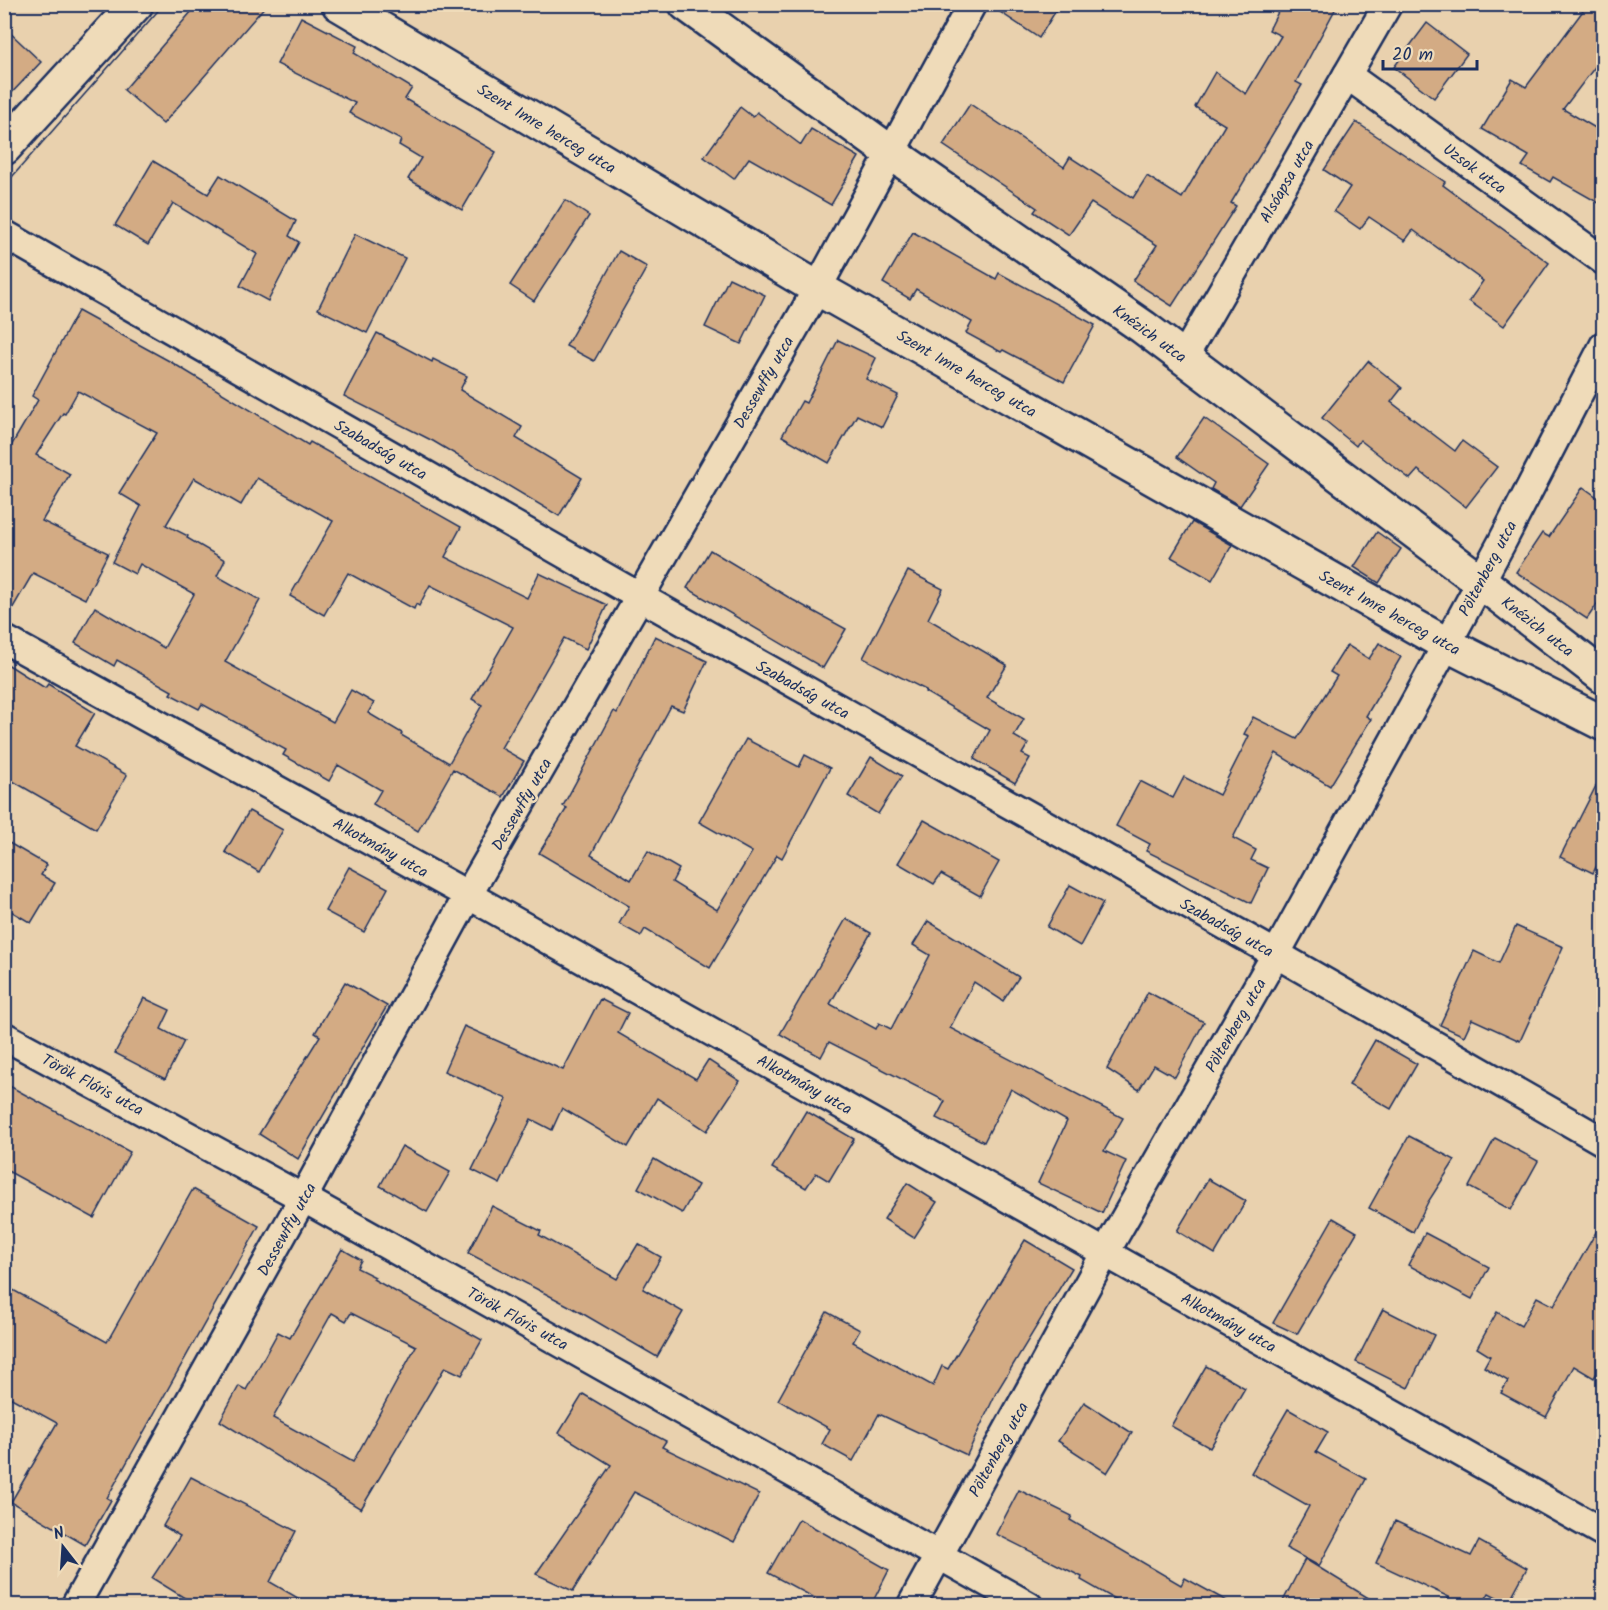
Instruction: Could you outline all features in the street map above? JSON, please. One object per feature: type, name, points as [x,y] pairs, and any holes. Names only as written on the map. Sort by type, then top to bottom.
[{"type":"street","points":[[4,148],[136,4]]},
{"type":"street","name":"Szent Imre herceg utca","points":[[339,4],[817,288],[1446,644],[1604,724]]},
{"type":"street","name":"Knézich utca","points":[[686,4],[890,152],[1184,357],[1604,677]]},
{"type":"street","name":"Dessewffy utca","points":[[75,1605],[303,1198],[468,895],[817,288],[972,4]]},
{"type":"street","name":"Alsóapsa utca","points":[[1184,357],[1388,4]]},
{"type":"street","name":"Uzsok utca","points":[[1347,75],[1604,261]]},
{"type":"street","name":"Szabadság utca","points":[[4,234],[640,597],[1276,954],[1604,1142]]},
{"type":"street","name":"Pöltenberg utca","points":[[911,1605],[1106,1253],[1276,954],[1501,544],[1604,345]]},
{"type":"street","name":"Alkotmány utca","points":[[4,639],[468,895],[1604,1533]]},
{"type":"street","name":"Török Flóris utca","points":[[4,1036],[303,1198],[1029,1605]]},
{"type":"building","points":[[198,4],[267,4],[163,124],[124,90]]},
{"type":"building","points":[[988,4],[1060,4],[1039,38]]},
{"type":"building","points":[[1282,4],[1338,4],[1296,82],[1302,85],[1231,203],[1236,206],[1172,306],[1133,281],[1157,245],[1091,203],[1069,235],[1034,212],[1037,208],[943,145],[970,104],[1064,167],[1070,157],[1133,198],[1147,176],[1182,198],[1225,125],[1195,107],[1215,72],[1246,94],[1281,36],[1269,30]]},
{"type":"building","points":[[1588,4],[1604,4],[1604,55],[1563,109],[1604,133],[1604,206],[1553,177],[1550,182],[1522,166],[1529,156],[1482,129],[1512,79],[1526,87]]},
{"type":"building","points":[[301,17],[357,46],[354,53],[412,88],[405,99],[496,152],[462,210],[408,179],[421,158],[399,145],[401,140],[349,113],[355,103],[277,64]]},
{"type":"building","points":[[1427,23],[1467,54],[1434,98],[1394,67]]},
{"type":"building","points":[[4,27],[41,62],[4,101]]},
{"type":"building","points":[[740,107],[753,117],[757,112],[801,145],[811,129],[859,157],[831,205],[749,158],[734,179],[704,157]]},
{"type":"building","points":[[1356,122],[1445,182],[1443,185],[1549,263],[1504,326],[1469,301],[1483,281],[1413,230],[1405,241],[1369,217],[1360,229],[1334,211],[1350,187],[1324,170]]},
{"type":"building","points":[[153,161],[208,194],[220,175],[296,221],[289,236],[299,242],[268,301],[240,286],[257,254],[173,203],[148,245],[115,225]]},
{"type":"building","points":[[565,200],[589,216],[534,301],[510,285]]},
{"type":"building","points":[[913,232],[996,279],[999,273],[1095,325],[1064,382],[966,333],[972,322],[916,289],[910,299],[883,283]]},
{"type":"building","points":[[355,234],[405,258],[367,333],[318,309]]},
{"type":"building","points":[[619,251],[647,267],[594,361],[566,346]]},
{"type":"building","points":[[729,278],[765,295],[741,344],[705,327]]},
{"type":"building","points":[[78,311],[171,362],[308,445],[310,442],[461,527],[445,557],[527,598],[539,573],[607,605],[586,649],[564,638],[501,748],[524,761],[503,797],[453,769],[418,831],[373,804],[381,790],[338,765],[329,781],[283,755],[286,750],[202,704],[199,709],[170,694],[172,691],[117,660],[114,666],[75,643],[95,607],[164,648],[194,594],[140,564],[135,574],[112,562],[141,506],[119,493],[157,433],[78,391],[36,455],[70,474],[42,521],[108,553],[85,599],[33,573],[4,623],[4,458],[38,400],[32,396]],"holes":[[[194,478],[241,505],[257,478],[333,521],[290,596],[324,615],[348,573],[414,609],[416,604],[419,606],[430,585],[513,627],[472,699],[482,705],[449,763],[368,713],[374,703],[351,690],[333,722],[225,662],[260,600],[217,576],[225,560],[166,525]]]},
{"type":"building","points":[[377,333],[432,362],[433,359],[467,376],[460,390],[522,427],[516,438],[582,478],[559,516],[433,441],[344,396]]},
{"type":"building","points":[[838,340],[876,358],[866,379],[898,395],[882,427],[857,415],[829,463],[782,436],[802,401],[806,403]]},
{"type":"building","points":[[1368,361],[1402,388],[1391,402],[1455,451],[1462,441],[1497,467],[1466,507],[1418,470],[1410,479],[1360,440],[1356,446],[1322,418]]},
{"type":"building","points":[[1204,418],[1269,464],[1240,506],[1211,489],[1214,483],[1177,457]]},
{"type":"building","points":[[1583,487],[1604,502],[1604,594],[1587,619],[1516,572],[1542,533],[1549,537]]},
{"type":"building","points":[[1192,522],[1232,545],[1212,580],[1171,557]]},
{"type":"building","points":[[1377,532],[1401,549],[1379,583],[1354,567]]},
{"type":"building","points":[[710,550],[846,629],[823,668],[687,588]]},
{"type":"building","points":[[908,571],[943,589],[928,619],[1007,665],[987,698],[1024,719],[1014,736],[1028,744],[1022,754],[1030,758],[1015,783],[974,759],[990,730],[925,692],[926,690],[863,658]]},
{"type":"building","points":[[655,636],[707,661],[683,711],[671,706],[591,855],[631,880],[648,851],[679,869],[672,882],[717,910],[752,852],[699,822],[746,739],[799,767],[805,755],[830,768],[782,858],[777,855],[710,968],[645,929],[641,936],[619,924],[629,906],[539,853],[567,808],[563,806],[614,711],[617,713]]},
{"type":"building","points":[[1379,643],[1401,657],[1366,716],[1371,719],[1330,786],[1276,753],[1233,838],[1256,850],[1251,860],[1268,868],[1251,903],[1146,851],[1150,844],[1116,826],[1140,781],[1173,798],[1184,777],[1219,795],[1249,736],[1244,734],[1253,717],[1297,739],[1337,676],[1330,672],[1347,645],[1369,659]]},
{"type":"building","points":[[4,662],[45,688],[48,684],[95,713],[75,746],[127,775],[96,829],[4,776]]},
{"type":"building","points":[[871,757],[902,776],[878,814],[848,796]]},
{"type":"building","points":[[1604,770],[1604,851],[1593,873],[1560,857]]},
{"type":"building","points":[[249,811],[283,830],[259,872],[225,852]]},
{"type":"building","points":[[924,820],[999,862],[980,896],[941,874],[934,884],[898,863]]},
{"type":"building","points":[[4,840],[47,865],[41,875],[55,883],[31,923],[4,907]]},
{"type":"building","points":[[349,867],[388,888],[364,932],[325,911]]},
{"type":"building","points":[[1070,885],[1103,903],[1080,946],[1047,927]]},
{"type":"building","points":[[846,919],[871,933],[830,1004],[876,1029],[879,1023],[891,1029],[930,955],[913,945],[928,921],[1019,977],[1003,1001],[974,982],[950,1028],[1123,1118],[1104,1151],[1126,1161],[1102,1213],[1038,1183],[1067,1121],[1011,1089],[984,1142],[936,1118],[945,1101],[829,1042],[821,1057],[780,1034]]},
{"type":"building","points":[[1516,926],[1563,947],[1520,1041],[1472,1019],[1464,1036],[1440,1025],[1474,951],[1499,963]]},
{"type":"building","points":[[345,982],[387,1006],[298,1159],[259,1134],[320,1036],[315,1033]]},
{"type":"building","points":[[1148,992],[1204,1022],[1175,1077],[1154,1065],[1139,1090],[1107,1069]]},
{"type":"building","points":[[144,998],[170,1010],[161,1029],[184,1041],[165,1079],[115,1053]]},
{"type":"building","points":[[600,999],[628,1013],[618,1033],[696,1079],[708,1060],[740,1081],[707,1131],[657,1098],[628,1147],[562,1108],[552,1130],[531,1119],[500,1184],[472,1170],[507,1099],[444,1071],[464,1026],[563,1070]]},
{"type":"building","points":[[1375,1040],[1417,1064],[1391,1109],[1349,1085]]},
{"type":"building","points":[[4,1083],[130,1152],[94,1218],[4,1169]]},
{"type":"building","points":[[806,1111],[854,1139],[829,1181],[816,1173],[806,1188],[772,1168]]},
{"type":"building","points":[[1409,1136],[1455,1160],[1428,1202],[1413,1232],[1369,1208]]},
{"type":"building","points":[[1495,1138],[1538,1161],[1511,1210],[1469,1187]]},
{"type":"building","points":[[402,1146],[450,1172],[427,1212],[380,1186]]},
{"type":"building","points":[[654,1159],[698,1185],[682,1213],[638,1188]]},
{"type":"building","points":[[1208,1179],[1246,1201],[1215,1254],[1177,1231]]},
{"type":"building","points":[[907,1183],[937,1202],[914,1238],[884,1219]]},
{"type":"building","points":[[193,1189],[259,1226],[107,1498],[111,1500],[85,1545],[11,1502],[57,1423],[4,1394],[4,1285],[107,1342]]},
{"type":"building","points":[[492,1206],[541,1231],[539,1235],[617,1279],[638,1244],[661,1257],[643,1289],[683,1312],[657,1357],[573,1308],[468,1253]]},
{"type":"building","points":[[1333,1218],[1357,1232],[1297,1334],[1273,1323]]},
{"type":"building","points":[[1604,1218],[1604,1361],[1594,1378],[1574,1366],[1546,1417],[1501,1393],[1508,1381],[1484,1367],[1490,1356],[1477,1348],[1497,1312],[1521,1326],[1537,1297],[1554,1306]]},
{"type":"building","points":[[1425,1233],[1489,1267],[1472,1299],[1408,1265]]},
{"type":"building","points":[[1025,1240],[1072,1268],[996,1393],[967,1455],[879,1414],[853,1461],[822,1444],[830,1429],[778,1400],[827,1312],[860,1330],[853,1342],[933,1386],[942,1366],[948,1369]]},
{"type":"building","points":[[342,1249],[361,1260],[357,1268],[375,1277],[373,1279],[482,1340],[462,1375],[445,1367],[361,1509],[220,1421],[239,1386],[246,1390],[278,1332],[290,1338]],"holes":[[[332,1313],[346,1321],[351,1313],[416,1346],[353,1462],[273,1418]]]},
{"type":"building","points":[[1383,1309],[1434,1335],[1408,1388],[1356,1362]]},
{"type":"building","points":[[1206,1366],[1245,1388],[1210,1448],[1171,1426]]},
{"type":"building","points":[[583,1394],[666,1441],[662,1447],[759,1494],[734,1542],[634,1492],[573,1591],[536,1574],[611,1465],[559,1433]]},
{"type":"building","points":[[1084,1402],[1132,1433],[1107,1473],[1058,1441]]},
{"type":"building","points":[[1288,1409],[1328,1432],[1316,1452],[1366,1479],[1319,1566],[1286,1548],[1309,1506],[1251,1473]]},
{"type":"building","points":[[191,1477],[296,1531],[270,1582],[310,1605],[196,1605],[152,1578],[180,1536],[163,1526]]},
{"type":"building","points":[[1019,1490],[1072,1516],[1070,1520],[1181,1585],[1185,1578],[1234,1605],[1125,1605],[1081,1580],[1082,1577],[996,1534]]},
{"type":"building","points":[[799,1519],[889,1570],[871,1605],[811,1605],[815,1598],[768,1573]]},
{"type":"building","points":[[1395,1521],[1471,1556],[1479,1541],[1527,1568],[1508,1603],[1489,1593],[1482,1605],[1444,1605],[1449,1597],[1376,1563]]},
{"type":"building","points":[[1305,1559],[1380,1605],[1281,1605]]},
{"type":"tram line","points":[[4,186],[164,4]]}]
